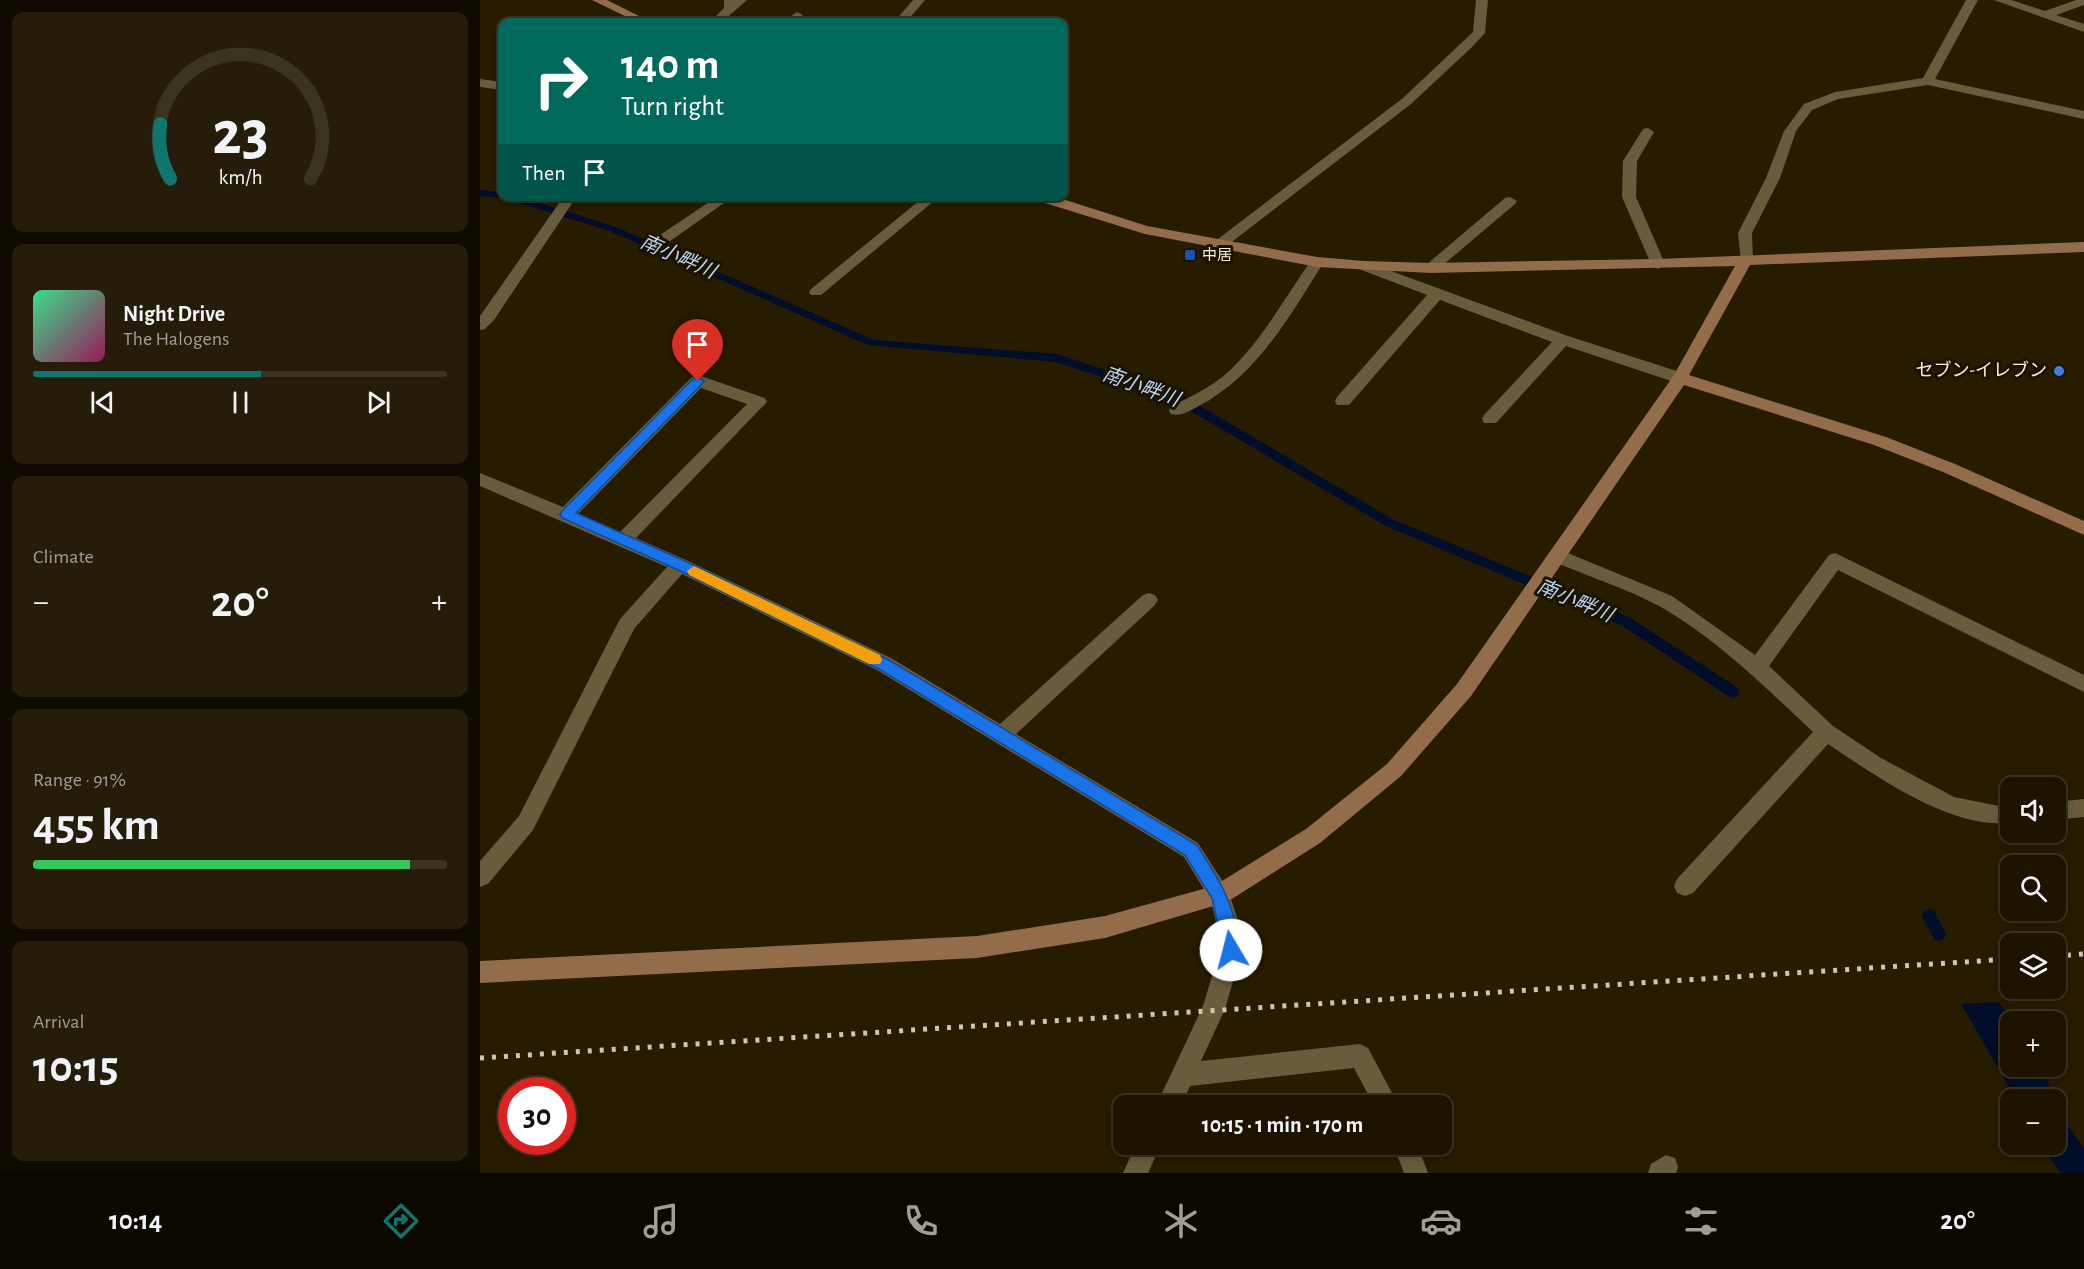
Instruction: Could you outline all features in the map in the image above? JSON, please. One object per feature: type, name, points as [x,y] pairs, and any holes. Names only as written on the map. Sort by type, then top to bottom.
[{"type":"street","points":[[598,0],[636,18]]},
{"type":"street","points":[[719,18],[730,5],[741,0]]},
{"type":"street","points":[[903,18],[919,0]]},
{"type":"street","points":[[1219,245],[1407,101],[1479,33],[1482,0]]},
{"type":"street","points":[[1928,81],[1972,0]]},
{"type":"street","points":[[2000,0],[2048,14],[2084,28]]},
{"type":"street","points":[[2048,14],[2084,1]]},
{"type":"street","points":[[480,972],[977,947],[1105,927],[1219,895],[1313,836],[1394,770],[1464,690],[1680,378],[1746,259],[1745,233],[1773,178],[1790,131],[1808,107],[1835,96],[1928,81],[2084,115]]},
{"type":"street","points":[[480,83],[498,86]]},
{"type":"street","points":[[1648,132],[1630,161],[1629,197],[1658,264]]},
{"type":"street","points":[[480,325],[489,316],[568,201]]},
{"type":"street","points":[[665,238],[720,201]]},
{"type":"street","points":[[816,292],[928,201]]},
{"type":"street","points":[[1053,201],[1145,230],[1317,262],[1364,266],[1431,268],[1658,264],[2084,247]]},
{"type":"street","points":[[1431,268],[1510,201]]},
{"type":"street","points":[[1177,410],[1203,397],[1231,377],[1250,357],[1317,262]]},
{"type":"street","points":[[1364,266],[1563,340],[1880,441],[2083,526]]},
{"type":"street","points":[[1343,401],[1437,293]]},
{"type":"street","points":[[1490,419],[1563,340]]},
{"type":"street","points":[[567,514],[698,381],[759,402],[624,539]]},
{"type":"street","points":[[480,479],[567,514],[681,565],[884,664],[1191,850],[1219,895],[1226,917],[1231,950],[1214,1009],[1174,1095]]},
{"type":"street","points":[[1558,556],[1666,601],[1687,614],[1757,667],[1826,732],[1874,764],[1951,806],[2000,815]]},
{"type":"street","points":[[1757,667],[1835,560],[2084,684]]},
{"type":"street","points":[[480,877],[526,823],[627,624],[681,565]]},
{"type":"street","points":[[1001,735],[1149,600]]},
{"type":"street","points":[[1684,886],[1826,732]]},
{"type":"street","points":[[2066,809],[2084,808]]},
{"type":"street","points":[[1184,1074],[1360,1056],[1381,1095]]},
{"type":"street","points":[[1135,1173],[1144,1155]]},
{"type":"street","points":[[1409,1155],[1416,1173]]},
{"type":"water","points":[[1998,1002],[2007,1011],[2000,1011],[2000,1071],[1961,1004]]},
{"type":"water","points":[[2003,1077],[2045,1077],[2051,1089],[2010,1089]]},
{"type":"water","points":[[2066,1123],[2084,1148],[2084,1173],[2061,1173],[2048,1155],[2066,1155]]},
{"type":"waterway","name":"南小畔川","points":[[480,193],[498,195]]},
{"type":"waterway","name":"南小畔川","points":[[522,201],[613,229],[872,343],[1057,358],[1178,398],[1388,522],[1625,621],[1733,692]]},
{"type":"waterway","name":"南小畔川","points":[[1929,916],[1939,934]]},
{"type":"railway","points":[[2066,955],[2084,954]]},
{"type":"railway","points":[[480,1058],[2000,960]]},
{"type":"slow traffic","points":[[694,571],[875,660]]},
{"type":"place","name":"中居","points":[[1190,255]]},
{"type":"place","name":"セブン-イレブン","points":[[2059,371]]},
{"type":"route","points":[[698,381],[567,514],[681,565],[884,664],[1191,850],[1219,895],[1226,917],[1231,950]]}]
